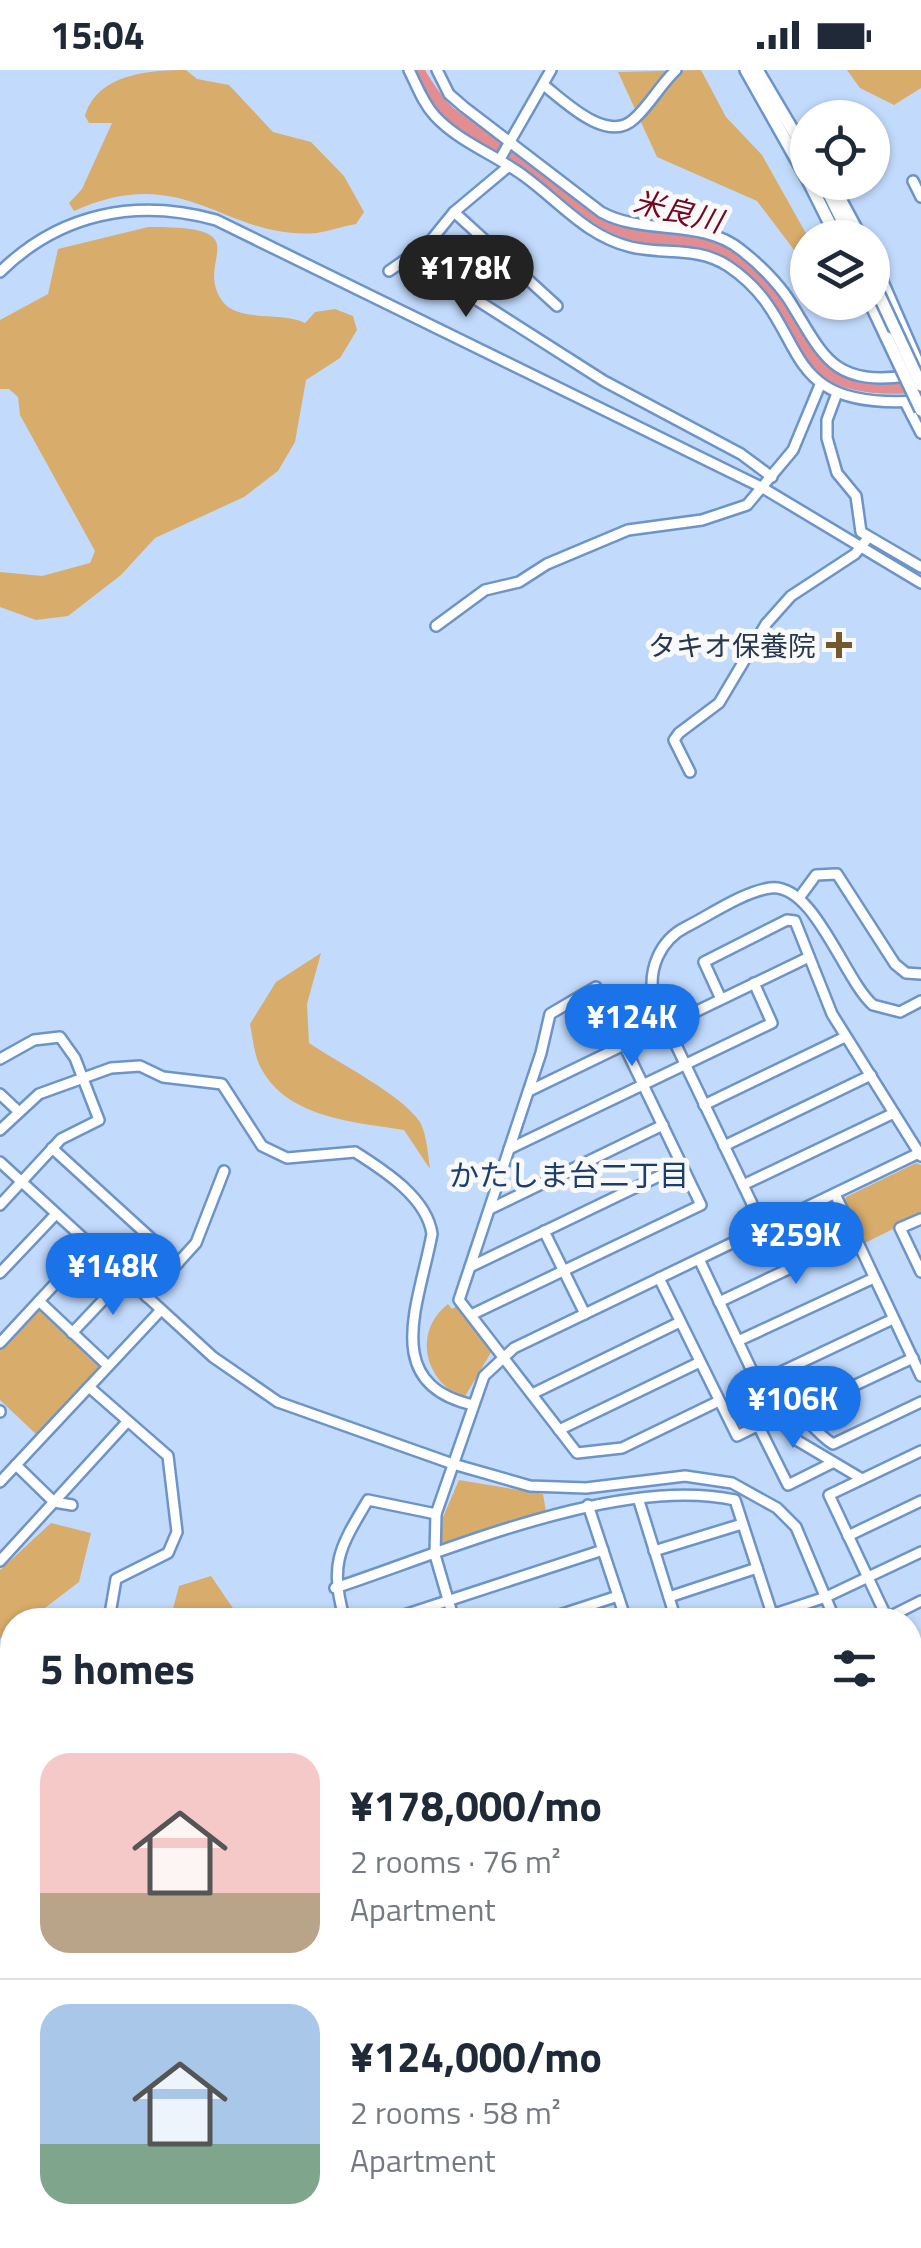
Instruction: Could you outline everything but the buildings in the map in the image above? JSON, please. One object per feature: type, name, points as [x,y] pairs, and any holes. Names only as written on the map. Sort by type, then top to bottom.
[{"type":"main road","points":[[754,70],[790,118]]},
{"type":"main road","points":[[754,70],[790,127]]},
{"type":"main road","points":[[754,70],[790,135]]},
{"type":"main road","points":[[754,70],[790,137]]},
{"type":"main road","points":[[890,299],[921,372]]},
{"type":"main road","points":[[890,319],[921,386]]},
{"type":"main road","points":[[878,320],[921,410]]},
{"type":"main road","points":[[885,320],[921,399]]},
{"type":"street","points":[[409,70],[432,114],[504,160],[576,221],[631,247],[694,253],[726,265],[760,296],[804,368],[820,385],[838,393],[906,402],[921,399]]},
{"type":"street","points":[[437,70],[449,94],[612,218],[633,225],[694,232],[737,247],[783,291],[817,350],[838,369],[890,378],[921,372]]},
{"type":"street","points":[[389,271],[411,258],[504,160],[552,70]]},
{"type":"street","points":[[544,86],[583,116],[617,127],[631,123],[676,70]]},
{"type":"street","points":[[913,181],[921,197]]},
{"type":"street","points":[[0,272],[51,233],[102,213],[148,209],[206,218],[921,567]]},
{"type":"street","points":[[454,212],[557,306]]},
{"type":"street","points":[[411,258],[589,372],[741,454],[772,477]]},
{"type":"street","points":[[436,626],[485,590],[518,582],[547,564],[628,530],[684,524],[738,510],[763,488],[801,436],[820,385]]},
{"type":"street","points":[[838,393],[827,420],[828,446],[842,481],[856,496],[865,542],[921,583]]},
{"type":"street","points":[[906,402],[921,433]]},
{"type":"street","points":[[690,772],[674,740],[679,733],[719,703],[766,624],[791,596],[865,542]]},
{"type":"street","points":[[800,898],[818,873],[836,874],[895,964],[906,973],[921,974]]},
{"type":"street","points":[[748,1236],[757,1217],[666,1026],[651,984],[656,960],[671,938],[763,890],[781,888],[800,898],[870,1003],[900,1012],[921,1000]]},
{"type":"street","points":[[450,1608],[436,1555],[436,1514],[488,1370],[502,1356],[920,1155],[845,1038],[795,922],[787,920],[704,962],[722,999]]},
{"type":"street","points":[[666,1026],[809,957]]},
{"type":"street","points":[[509,1150],[772,1023],[754,984]]},
{"type":"street","points":[[471,1315],[701,1205],[596,987],[550,1014],[529,1091],[459,1300],[577,1453],[622,1448],[719,1401]]},
{"type":"street","points":[[0,1059],[48,1035],[60,1036],[68,1042],[98,1120],[61,1139],[0,1205]]},
{"type":"street","points":[[704,1105],[845,1038]]},
{"type":"street","points":[[529,1091],[624,1045]]},
{"type":"street","points":[[0,1130],[40,1094],[82,1076],[140,1066],[163,1077],[222,1084],[262,1146],[288,1158],[344,1150],[370,1162],[430,1217],[432,1234],[411,1356],[431,1390],[473,1406]]},
{"type":"street","points":[[724,1146],[871,1075]]},
{"type":"street","points":[[0,1094],[18,1111]]},
{"type":"street","points":[[743,1185],[894,1113]]},
{"type":"street","points":[[489,1209],[663,1125]]},
{"type":"street","points":[[52,1148],[178,1264]]},
{"type":"street","points":[[0,1162],[232,1373],[278,1402],[452,1464],[530,1486],[586,1488],[686,1476],[732,1483],[777,1508],[796,1528],[831,1608]]},
{"type":"street","points":[[470,1267],[682,1165]]},
{"type":"street","points":[[146,1297],[178,1264],[206,1226],[224,1171]]},
{"type":"street","points":[[835,1194],[921,1376]]},
{"type":"street","points":[[0,1273],[56,1214]]},
{"type":"street","points":[[921,1218],[900,1228],[921,1272]]},
{"type":"street","points":[[544,1232],[584,1314]]},
{"type":"street","points":[[719,1302],[856,1237]]},
{"type":"street","points":[[0,1343],[91,1246]]},
{"type":"street","points":[[699,1259],[760,1382],[800,1411],[810,1429],[833,1444],[921,1402]]},
{"type":"street","points":[[72,1333],[125,1277]]},
{"type":"street","points":[[659,1278],[736,1436],[777,1416],[798,1441],[862,1480]]},
{"type":"street","points":[[738,1341],[874,1278]]},
{"type":"street","points":[[39,1301],[108,1366]]},
{"type":"street","points":[[0,1482],[161,1310]]},
{"type":"street","points":[[760,1382],[894,1319]]},
{"type":"street","points":[[532,1394],[680,1322]]},
{"type":"street","points":[[800,1411],[912,1358]]},
{"type":"street","points":[[559,1430],[700,1362]]},
{"type":"street","points":[[89,1387],[168,1456],[177,1532],[168,1553],[116,1579],[111,1608]]},
{"type":"street","points":[[0,1561],[127,1422]]},
{"type":"street","points":[[758,1426],[788,1484],[832,1463]]},
{"type":"street","points":[[882,1608],[829,1495],[921,1451]]},
{"type":"street","points":[[16,1465],[54,1502],[72,1505]]},
{"type":"street","points":[[335,1588],[588,1506],[705,1493],[735,1500],[770,1608]]},
{"type":"street","points":[[341,1608],[335,1588],[338,1549],[368,1500],[436,1514]]},
{"type":"street","points":[[848,1536],[921,1500]]},
{"type":"street","points":[[638,1501],[672,1608]]},
{"type":"street","points":[[588,1506],[622,1608]]},
{"type":"street","points":[[654,1552],[742,1524]]},
{"type":"street","points":[[429,1608],[603,1550]]},
{"type":"street","points":[[797,1608],[921,1552]]},
{"type":"street","points":[[669,1597],[757,1568]]},
{"type":"street","points":[[591,1608],[618,1596]]},
{"type":"shaded area","points":[[186,70],[197,79],[229,85],[273,132],[311,142],[344,176],[364,212],[356,224],[317,233],[285,232],[176,198],[147,194],[113,198],[74,211],[69,203],[82,189],[112,123],[89,123],[85,116],[91,102],[112,83],[126,77]]},
{"type":"shaded area","points":[[701,70],[726,117],[762,155],[798,220],[790,220],[790,245],[757,201],[657,157],[618,72]]},
{"type":"shaded area","points":[[847,70],[921,70],[921,88],[894,105],[860,88]]},
{"type":"shaded area","points":[[148,227],[184,228],[205,232],[215,239],[215,287],[231,308],[305,323],[315,312],[335,309],[353,316],[357,330],[340,358],[306,380],[295,442],[278,471],[244,497],[155,538],[121,575],[68,616],[36,620],[0,607],[0,572],[42,576],[90,563],[95,551],[20,415],[18,397],[9,389],[0,389],[0,320],[48,294],[58,249]]},
{"type":"shaded area","points":[[321,953],[307,1004],[309,1043],[385,1090],[411,1111],[424,1133],[430,1169],[404,1130],[344,1120],[306,1108],[274,1086],[259,1065],[250,1024],[276,982]]},
{"type":"shaded area","points":[[916,1163],[921,1165],[921,1215],[863,1244],[844,1203],[846,1197]]},
{"type":"shaded area","points":[[448,1304],[452,1309],[458,1305],[493,1349],[464,1398],[440,1380],[428,1356],[430,1328]]},
{"type":"shaded area","points":[[40,1306],[99,1361],[99,1368],[37,1435],[0,1400],[0,1349]]},
{"type":"shaded area","points":[[459,1480],[543,1494],[546,1512],[445,1545],[441,1543],[443,1517]]},
{"type":"shaded area","points":[[51,1523],[91,1533],[79,1582],[45,1608],[0,1608],[0,1570]]},
{"type":"shaded area","points":[[211,1576],[233,1608],[173,1608],[179,1586]]},
{"type":"waterway","name":"米良川","points":[[416,70],[448,113],[532,166],[605,221],[634,233],[708,242],[731,252],[760,276],[805,347],[821,365],[842,379],[874,386],[921,385]]},
{"type":"place","name":"タキオ保養院","points":[[839,645]]},
{"type":"district","name":"かたしま台二丁目","points":[[569,1175]]}]
